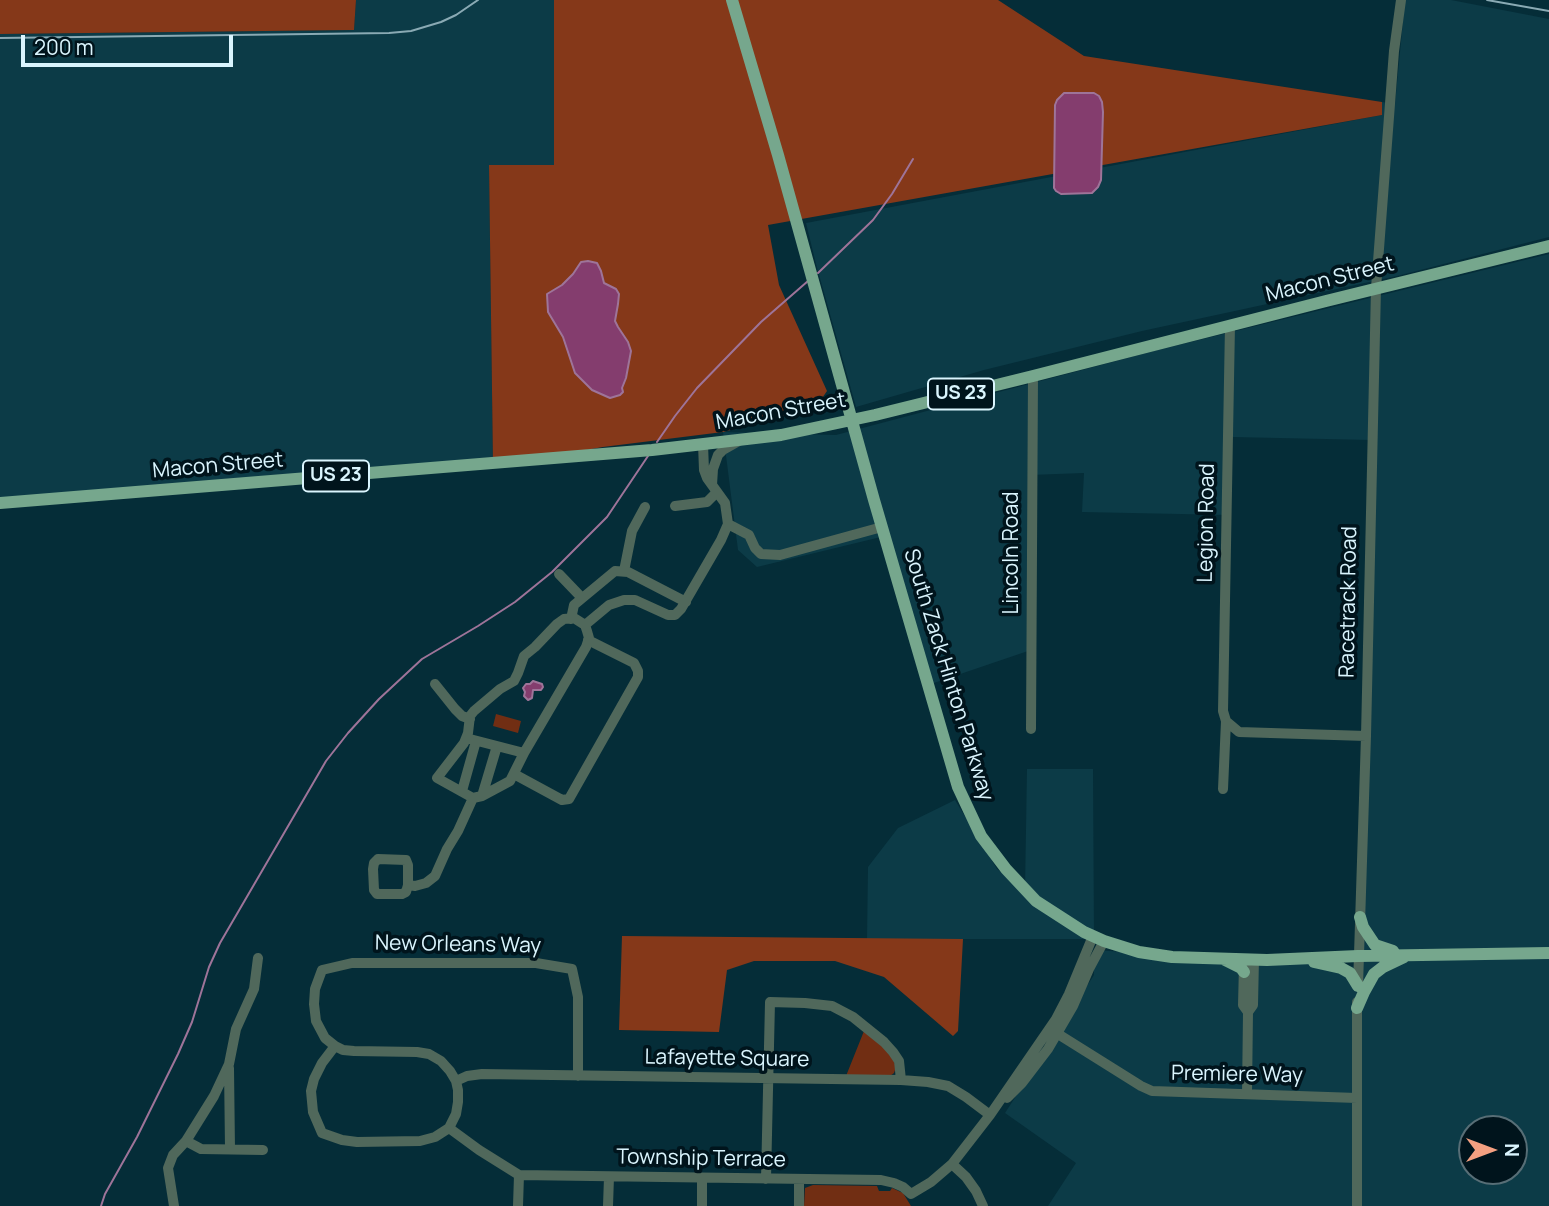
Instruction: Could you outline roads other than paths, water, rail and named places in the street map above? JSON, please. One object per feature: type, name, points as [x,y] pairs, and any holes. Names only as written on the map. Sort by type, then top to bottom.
[{"type":"main road","name":"South Zack Hinton Parkway","points":[[732,0],[958,787],[981,836],[1006,869],[1037,901],[1099,939],[1139,953],[1218,958],[1241,968],[1247,963]]},
{"type":"main road","name":"Macon Street","points":[[0,503],[652,450],[781,435],[1033,376],[1549,246]]},
{"type":"main road","points":[[1360,917],[1375,945],[1410,955]]},
{"type":"main road","points":[[1247,963],[1293,958],[1549,953]]},
{"type":"main road","points":[[1357,1008],[1374,974],[1394,961],[1410,955]]},
{"type":"main road","points":[[1293,958],[1341,968],[1350,973],[1358,986]]},
{"type":"street","name":"Racetrack Road","points":[[1357,1206],[1357,956],[1366,736],[1376,288],[1394,51],[1401,0]]},
{"type":"street","name":"Legion Road","points":[[1223,789],[1230,325]]},
{"type":"street","name":"Lincoln Road","points":[[1031,729],[1033,376]]},
{"type":"street","points":[[675,506],[707,502],[715,489],[713,468],[718,455],[739,441]]},
{"type":"street","points":[[585,625],[609,606],[624,600],[635,600],[668,615],[675,615],[686,602],[728,524],[725,503],[706,478],[703,444]]},
{"type":"street","points":[[625,571],[632,531],[645,507]]},
{"type":"street","points":[[728,524],[749,535],[761,554],[780,555],[882,527]]},
{"type":"street","points":[[571,619],[574,606],[614,571],[625,571],[686,602]]},
{"type":"street","points":[[559,574],[582,598]]},
{"type":"street","points":[[462,792],[471,740],[470,719],[474,710],[514,681],[524,656],[557,624],[564,619],[571,619],[579,620],[585,625],[588,640],[510,781],[477,797],[462,792],[437,778],[471,740]]},
{"type":"street","points":[[513,774],[562,800],[569,799],[631,690],[638,677],[634,663],[588,640]]},
{"type":"street","points":[[435,684],[462,716],[470,719]]},
{"type":"street","points":[[1226,721],[1239,732],[1366,736]]},
{"type":"street","points":[[471,740],[524,753]]},
{"type":"street","points":[[408,885],[426,883],[435,876],[446,849],[477,797],[497,746]]},
{"type":"street","name":"Township Terrace","points":[[519,1175],[881,1180],[903,1186],[912,1200],[952,1164],[990,1115],[1022,1083],[1048,1049],[1054,1031],[1073,1006],[1099,939]]},
{"type":"street","points":[[230,1149],[229,1064],[236,1029],[254,989],[258,958]]},
{"type":"street","name":"New Orleans Way","points":[[335,1046],[325,1038],[316,1021],[315,989],[322,970],[352,963],[536,963],[572,969],[578,997],[578,1076]]},
{"type":"street","points":[[1247,963],[1243,1005],[1248,1012]]},
{"type":"street","points":[[1247,963],[1253,1005],[1248,1012],[1247,1094]]},
{"type":"street","points":[[766,1179],[770,1002],[832,1006],[853,1017],[893,1052],[899,1061],[901,1080]]},
{"type":"street","name":"Premiere Way","points":[[1054,1031],[1152,1091],[1357,1098]]},
{"type":"street","points":[[335,1046],[354,1051],[417,1052],[441,1061],[456,1081],[458,1102],[449,1128],[435,1137],[420,1141],[357,1142],[323,1133],[313,1112],[311,1091],[322,1063],[335,1046]]},
{"type":"street","points":[[174,1206],[168,1168],[173,1155],[186,1141],[214,1096],[229,1064]]},
{"type":"street","name":"Lafayette Square","points":[[456,1081],[482,1073],[901,1080],[948,1086],[990,1115]]},
{"type":"street","points":[[449,1128],[519,1175],[518,1206]]},
{"type":"street","points":[[186,1141],[201,1149],[263,1150]]},
{"type":"street","points":[[952,1164],[966,1177],[984,1206]]},
{"type":"street","points":[[608,1206],[609,1177]]},
{"type":"street","points":[[702,1178],[702,1206]]},
{"type":"street","points":[[799,1180],[799,1206]]},
{"type":"waterway","points":[[818,273],[873,220],[913,159]]},
{"type":"waterway","points":[[657,442],[697,388],[761,322],[808,281]]},
{"type":"waterway","points":[[101,1206],[178,1054],[220,943],[326,761],[379,699],[422,659],[515,602],[552,572],[607,517],[648,456]]},
{"type":"railway","points":[[0,38],[389,33],[411,31],[441,22],[478,0]]},
{"type":"railway","points":[[1487,0],[1549,11]]}]
